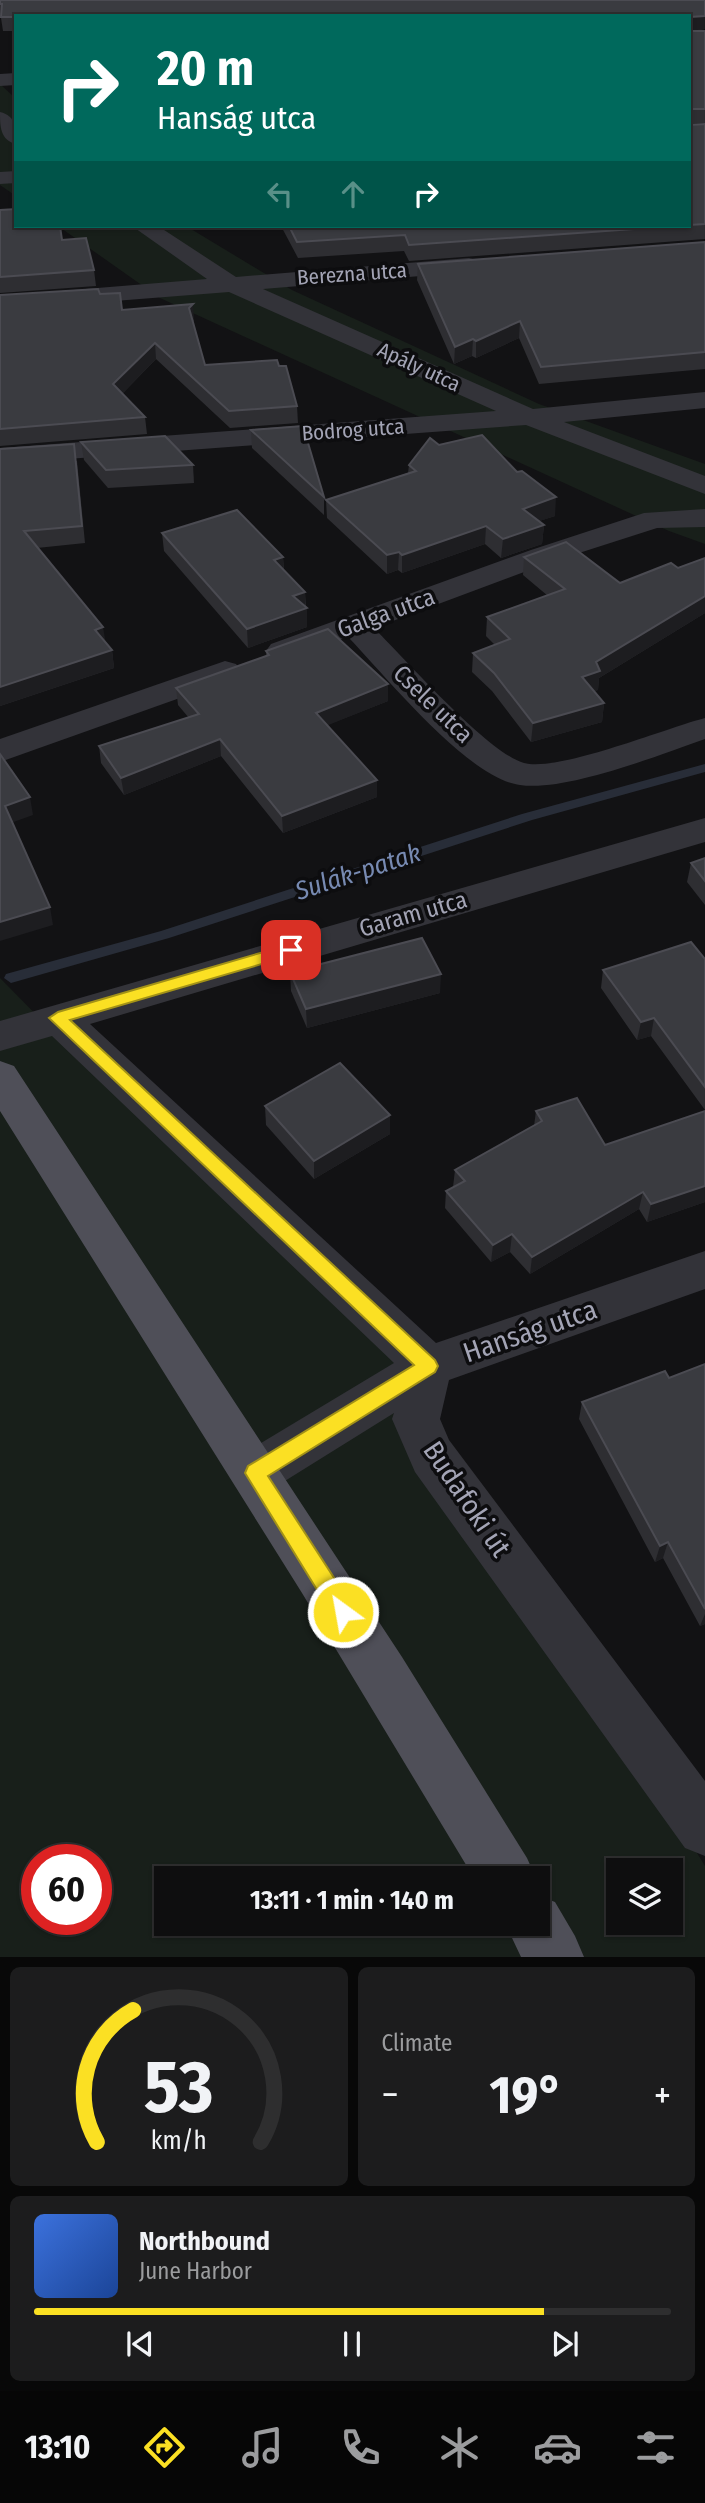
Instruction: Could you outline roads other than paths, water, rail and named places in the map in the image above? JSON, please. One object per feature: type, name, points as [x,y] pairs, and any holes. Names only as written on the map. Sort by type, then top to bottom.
[{"type":"main road","points":[[0,1077],[255,1473],[431,1751],[500,1866]]},
{"type":"main road","points":[[542,1936],[554,1957]]},
{"type":"street","points":[[0,118],[14,136]]},
{"type":"street","name":"Apály utca","points":[[146,228],[229,283],[529,416],[705,486]]},
{"type":"street","name":"Berezna utca","points":[[0,303],[487,264]]},
{"type":"street","name":"Bodrog utca","points":[[0,456],[705,400]]},
{"type":"street","points":[[654,519],[661,491],[661,468]]},
{"type":"street","name":"Galga utca","points":[[0,751],[541,556],[654,519],[705,518]]},
{"type":"street","name":"Csele utca","points":[[354,625],[460,733],[494,761],[520,774],[570,769],[705,728]]},
{"type":"street","name":"Garam utca","points":[[0,1036],[705,830]]},
{"type":"street","points":[[58,1018],[429,1366]]},
{"type":"street","name":"Hanság utca","points":[[255,1473],[429,1366],[705,1270]]},
{"type":"street","name":"Budafoki út","points":[[429,1366],[416,1419],[432,1457],[705,1828]]},
{"type":"waterway","name":"Sulák-patak","points":[[11,978],[164,935],[527,817],[705,768]]}]
